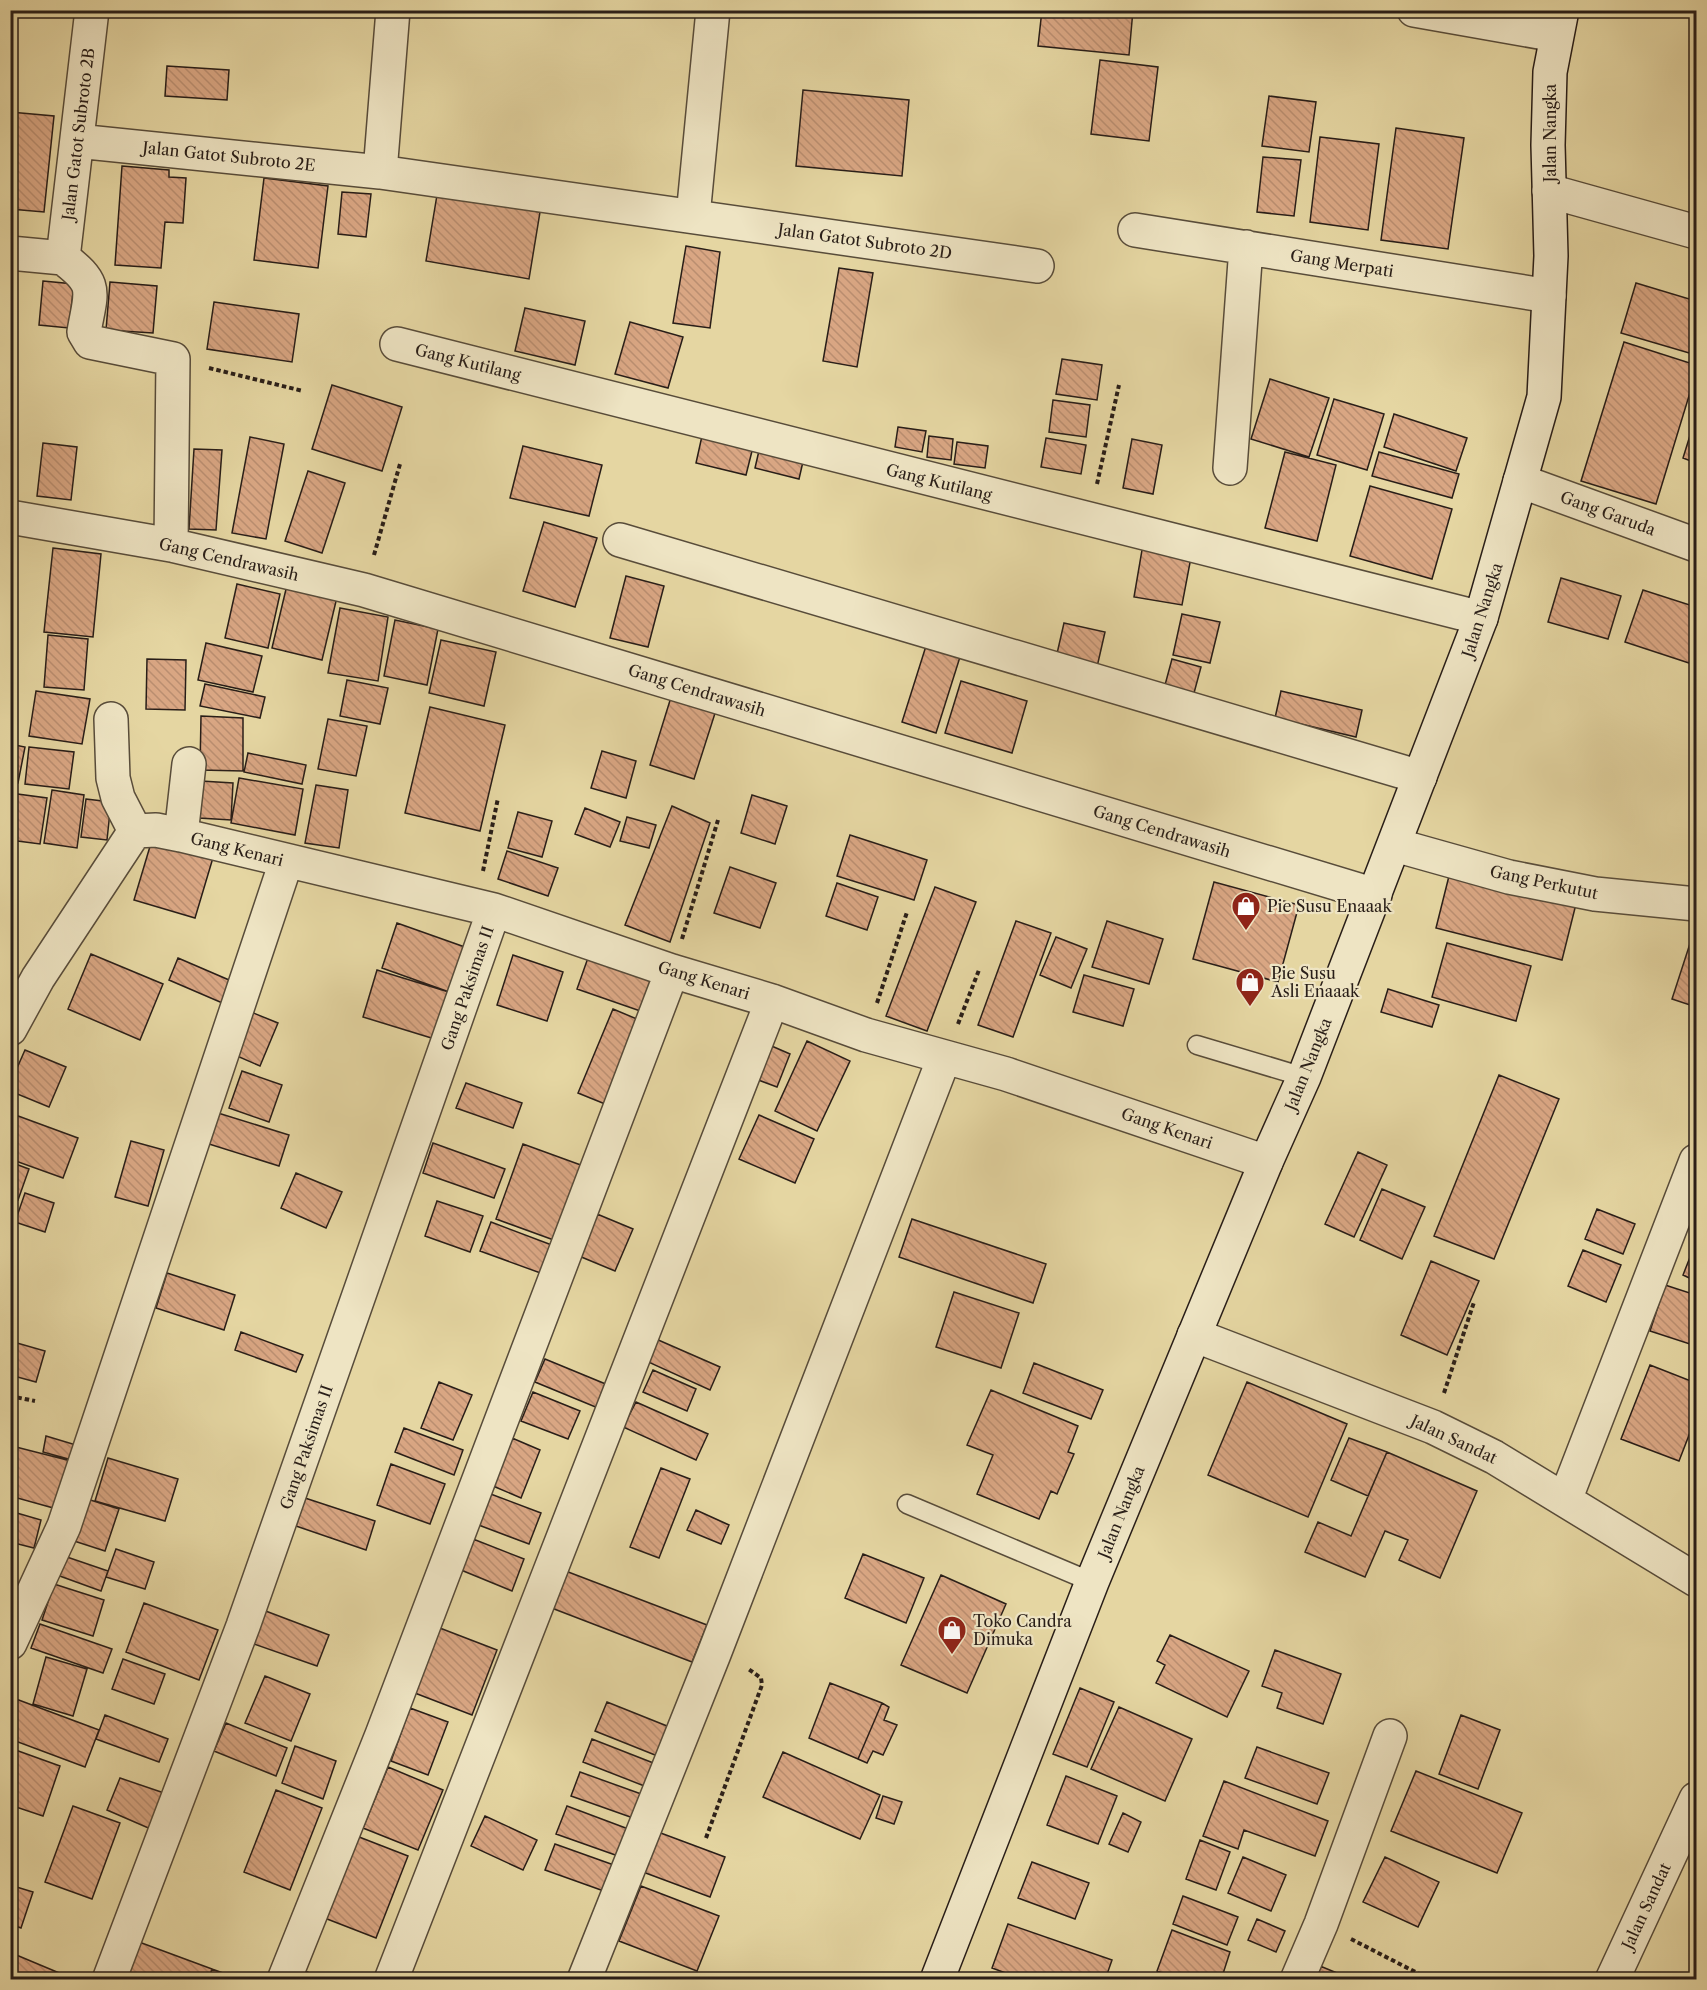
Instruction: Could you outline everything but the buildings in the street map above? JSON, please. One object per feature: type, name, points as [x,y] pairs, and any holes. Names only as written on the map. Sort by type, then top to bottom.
[{"type":"street","name":"Jalan Gatot Subroto 2B","points":[[63,258],[92,10]]},
{"type":"street","points":[[380,172],[393,10]]},
{"type":"street","points":[[693,216],[713,10]]},
{"type":"street","points":[[1414,10],[1559,23]]},
{"type":"street","name":"Jalan Nangka","points":[[940,1979],[1092,1582],[1266,1162],[1304,1077],[1481,618],[1544,397],[1550,296],[1551,72],[1559,23]]},
{"type":"street","name":"Jalan Gatot Subroto 2E","points":[[77,141],[380,172]]},
{"type":"street","name":"Jalan Gatot Subroto 2D","points":[[380,172],[1036,266]]},
{"type":"street","points":[[1550,191],[1696,232]]},
{"type":"street","name":"Gang Merpati","points":[[1135,230],[1550,296]]},
{"type":"street","points":[[1230,468],[1246,247]]},
{"type":"street","points":[[10,253],[63,258],[82,272],[88,280],[91,291],[84,332],[90,342],[173,359],[171,545]]},
{"type":"street","name":"Gang Kutilang","points":[[397,344],[1089,521],[1481,618]]},
{"type":"street","name":"Gang Garuda","points":[[1520,481],[1696,545]]},
{"type":"street","name":"Gang Cendrawasih","points":[[10,517],[171,545],[364,590],[1375,895]]},
{"type":"street","points":[[620,540],[1420,777]]},
{"type":"street","points":[[10,1029],[38,978],[135,831],[118,798],[113,778],[111,719]]},
{"type":"street","points":[[182,835],[189,764]]},
{"type":"street","name":"Gang Kenari","points":[[135,831],[156,830],[182,835],[485,908],[672,971],[772,1001],[866,1035],[1006,1074],[1266,1162]]},
{"type":"street","name":"Gang Perkutut","points":[[1395,845],[1509,877],[1563,888],[1596,894],[1696,904]]},
{"type":"street","points":[[10,1643],[64,1526],[286,861]]},
{"type":"street","name":"Gang Paksimas II","points":[[109,1980],[243,1626],[485,908]]},
{"type":"street","points":[[284,1980],[382,1735],[672,971]]},
{"type":"street","points":[[391,1980],[772,1001]]},
{"type":"street","points":[[584,1980],[714,1654],[945,1058]]},
{"type":"street","points":[[1565,1500],[1696,1161]]},
{"type":"street","name":"Jalan Sandat","points":[[1194,1335],[1433,1427],[1494,1457],[1696,1580]]},
{"type":"street","points":[[1297,1980],[1321,1924],[1390,1737]]},
{"type":"street","name":"Jalan Sandat","points":[[1611,1980],[1696,1799]]},
{"type":"lane","points":[[1197,1045],[1304,1077]]},
{"type":"lane","points":[[907,1504],[1092,1582]]},
{"type":"path","points":[[173,359],[303,391]]},
{"type":"path","points":[[1089,521],[1119,385]]},
{"type":"path","points":[[364,590],[400,464]]},
{"type":"path","points":[[485,908],[498,798]]},
{"type":"path","points":[[672,971],[718,820]]},
{"type":"path","points":[[866,1035],[907,912]]},
{"type":"path","points":[[945,1058],[979,970]]},
{"type":"path","points":[[1433,1427],[1474,1302]]},
{"type":"path","points":[[10,1396],[35,1401]]},
{"type":"path","points":[[706,1838],[762,1685],[761,1678],[756,1672],[714,1654]]},
{"type":"path","points":[[1321,1924],[1431,1980]]},
{"type":"place","name":"Pie Susu Enaaak","points":[[1246,932]]},
{"type":"place","name":"Pie Susu Asli Enaaak","points":[[1250,1008]]},
{"type":"place","name":"Toko Candra Dimuka","points":[[952,1656]]}]
